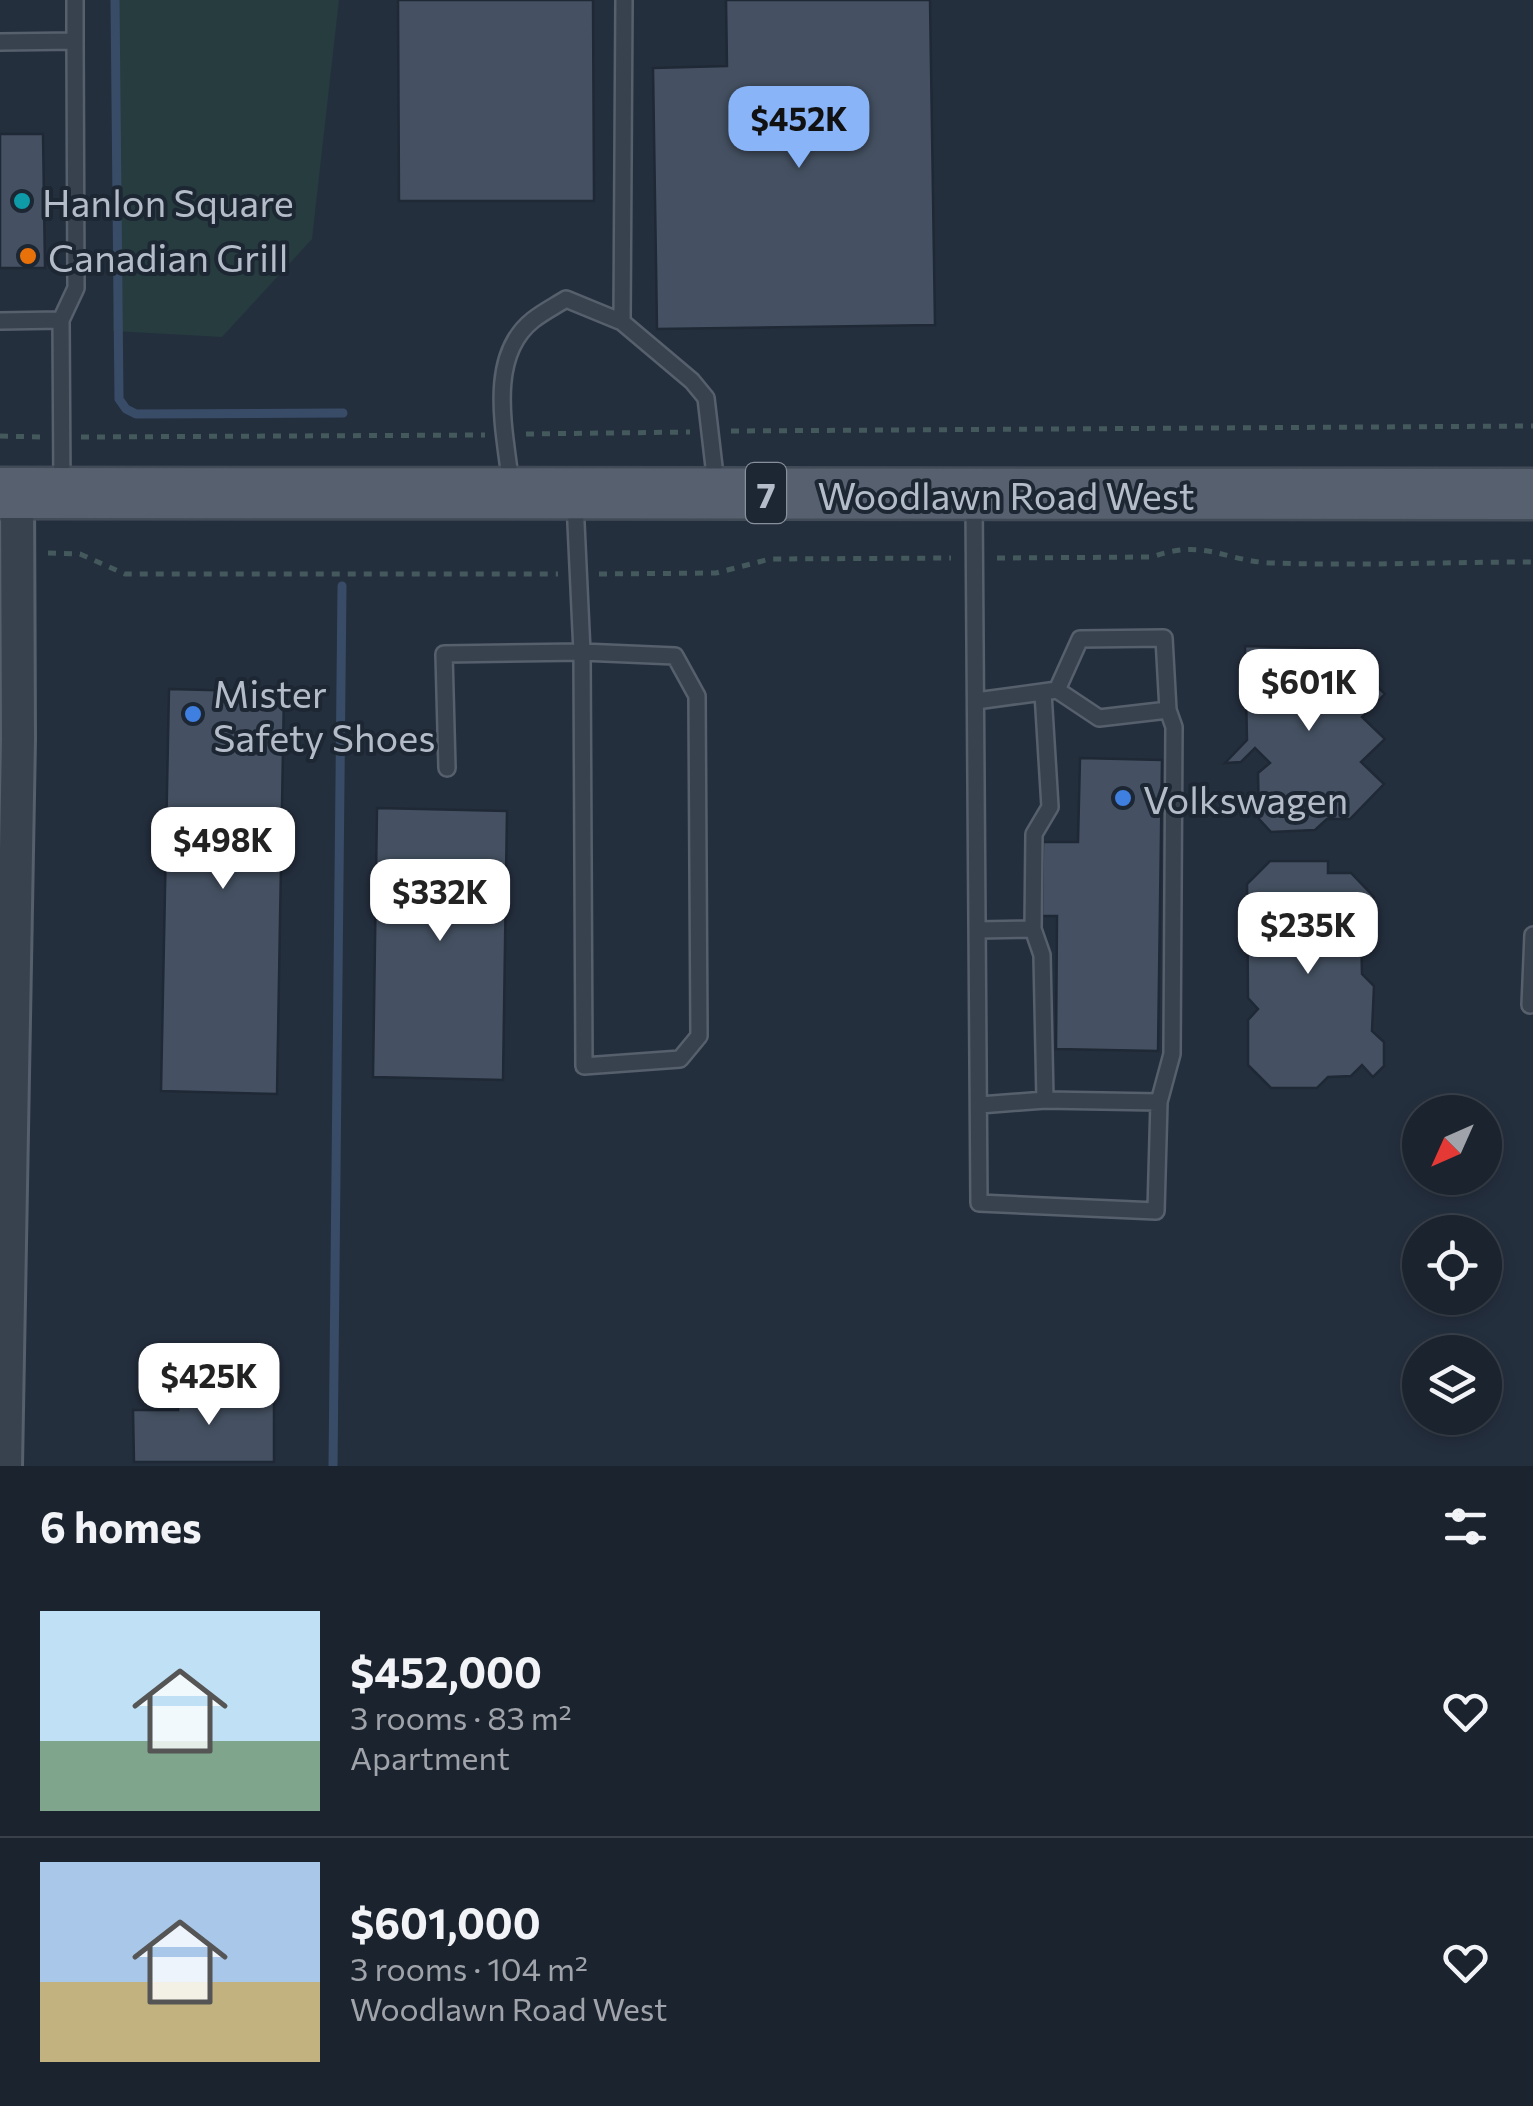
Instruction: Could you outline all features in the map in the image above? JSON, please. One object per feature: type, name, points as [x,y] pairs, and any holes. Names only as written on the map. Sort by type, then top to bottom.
[{"type":"main road","name":"Woodlawn Road West","points":[[27,493],[1533,494]]},
{"type":"street","points":[[6,1466],[9,739],[27,493]]},
{"type":"lane","points":[[27,493],[62,437],[60,320],[76,288],[75,0]]},
{"type":"lane","points":[[622,322],[624,0]]},
{"type":"lane","points":[[0,42],[75,41]]},
{"type":"lane","points":[[512,493],[504,361],[529,322],[566,299],[622,322],[692,381],[706,398],[717,493]]},
{"type":"lane","points":[[0,321],[60,320]]},
{"type":"lane","points":[[447,768],[444,654],[582,652],[675,656],[697,696],[699,1036],[680,1059],[584,1066],[582,652],[574,493]]},
{"type":"lane","points":[[974,494],[979,1202],[1156,1211],[1159,1102],[1172,1054],[1174,727],[1168,710],[1164,638],[1080,639],[1050,692],[1050,807],[1034,834],[1032,928],[1042,955],[1046,1100]]},
{"type":"lane","points":[[976,701],[1050,692],[1100,718],[1168,710]]},
{"type":"lane","points":[[979,930],[1032,928]]},
{"type":"lane","points":[[1530,1005],[1533,935]]},
{"type":"lane","points":[[980,1106],[1046,1100],[1159,1102]]},
{"type":"path","points":[[0,436],[1533,426]]},
{"type":"path","points":[[80,554],[126,574],[716,573],[770,559],[1152,557],[1173,550],[1210,549],[1266,563],[1533,562]]},
{"type":"green space","points":[[116,0],[339,0],[312,239],[222,337],[113,331]]},
{"type":"building","points":[[398,0],[593,0],[594,201],[399,201]]},
{"type":"building","points":[[726,0],[930,0],[935,325],[657,329],[653,68],[727,66]]},
{"type":"building","name":"Hanlon Square","points":[[0,134],[43,134],[45,268],[0,268]]},
{"type":"building","points":[[1245,646],[1360,649],[1361,671],[1385,694],[1362,717],[1385,739],[1361,762],[1384,784],[1350,819],[1327,819],[1315,830],[1271,832],[1259,819],[1258,773],[1270,763],[1255,748],[1241,762],[1225,763],[1247,740]]},
{"type":"building","points":[[169,689],[284,692],[277,1094],[161,1091]]},
{"type":"building","points":[[1080,758],[1162,760],[1158,1051],[1056,1049],[1057,916],[1042,916],[1043,842],[1078,842]]},
{"type":"building","points":[[377,808],[507,811],[503,1080],[373,1077]]},
{"type":"building","points":[[1270,861],[1328,861],[1328,873],[1351,873],[1374,897],[1351,919],[1361,929],[1362,974],[1374,986],[1372,1031],[1384,1042],[1384,1066],[1373,1077],[1362,1065],[1351,1076],[1328,1077],[1317,1088],[1271,1088],[1248,1065],[1248,1020],[1258,1009],[1248,998],[1247,884]]},
{"type":"building","points":[[178,1388],[274,1388],[274,1462],[134,1462],[133,1410],[178,1410]]},
{"type":"waterway","points":[[115,0],[119,399],[136,414],[343,413]]},
{"type":"waterway","points":[[333,1466],[342,586]]},
{"type":"place","name":"Hanlon Square","points":[[22,201]]},
{"type":"place","name":"Canadian Grill","points":[[28,256]]},
{"type":"place","name":"Mister Safety Shoes","points":[[193,714]]},
{"type":"place","name":"Volkswagen","points":[[1123,798]]}]
